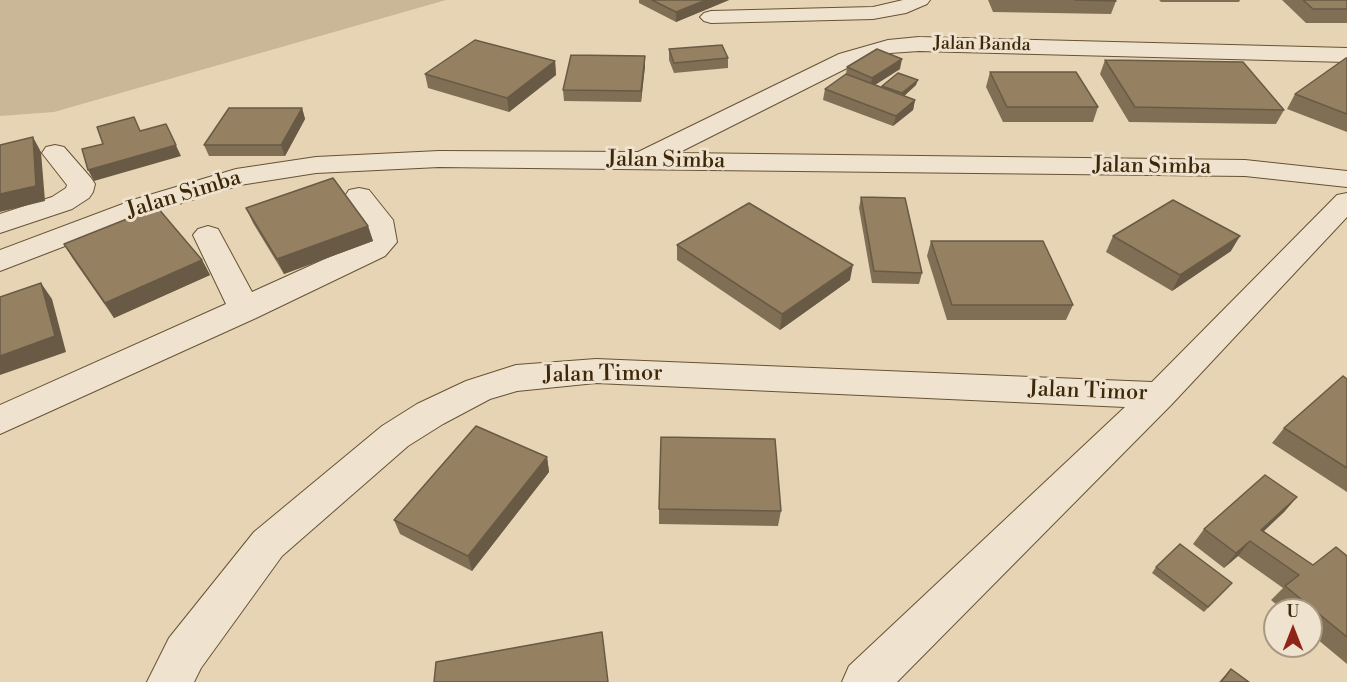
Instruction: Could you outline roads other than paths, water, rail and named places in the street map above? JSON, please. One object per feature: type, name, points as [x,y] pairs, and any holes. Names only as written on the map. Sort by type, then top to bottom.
[{"type":"street","points":[[711,17],[873,13],[899,9],[920,0]]},
{"type":"street","name":"Jalan Banda","points":[[643,160],[847,59],[888,47],[919,44],[1347,55]]},
{"type":"street","points":[[0,224],[62,203],[79,192],[81,184],[55,153]]},
{"type":"street","name":"Jalan Simba","points":[[0,261],[146,205],[236,177],[316,165],[440,159],[1245,168],[1347,179]]},
{"type":"street","points":[[0,420],[375,249],[382,242],[379,220],[359,196]]},
{"type":"street","points":[[865,682],[1160,395],[1347,201]]},
{"type":"street","points":[[208,235],[245,310]]},
{"type":"street","name":"Jalan Timor","points":[[170,682],[185,653],[268,544],[395,436],[430,414],[478,390],[516,378],[596,370],[1160,395]]}]
